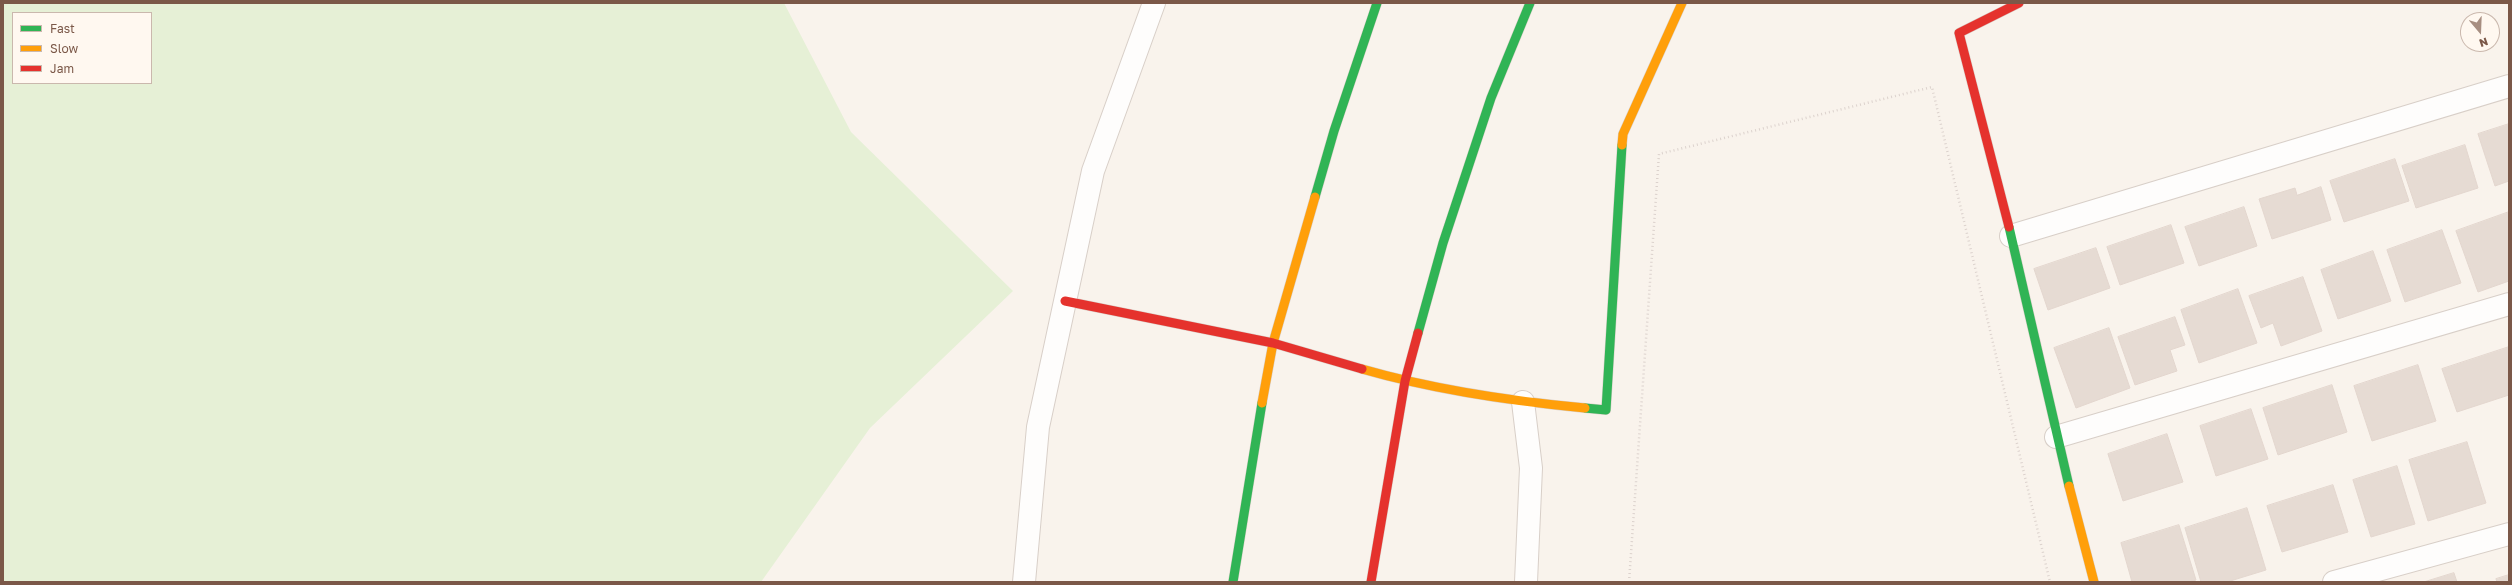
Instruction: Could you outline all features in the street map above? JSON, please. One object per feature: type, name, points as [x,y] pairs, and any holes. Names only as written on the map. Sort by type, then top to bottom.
[{"type":"street","points":[[1024,582],[1038,427],[1093,171],[1154,3]]},
{"type":"street","points":[[1233,582],[1240,530],[1273,343],[1334,131],[1377,3]]},
{"type":"street","points":[[1371,582],[1405,381],[1444,243],[1491,98],[1530,3]]},
{"type":"street","points":[[2019,3],[1959,33],[2010,236],[2056,437],[2094,582]]},
{"type":"street","points":[[1065,301],[1273,343],[1405,381],[1523,402],[1606,410],[1624,134],[1676,5]]},
{"type":"street","points":[[2010,236],[2509,86]]},
{"type":"street","points":[[2056,437],[2509,304]]},
{"type":"street","points":[[1523,402],[1531,468],[1526,582]]},
{"type":"street","points":[[2334,582],[2509,534]]},
{"type":"path","points":[[1630,582],[1659,154],[1932,87],[2050,582]]},
{"type":"green space","points":[[3,3],[784,3],[851,132],[1013,291],[870,428],[761,582],[3,582]]},
{"type":"building","points":[[2509,124],[2509,181],[2495,186],[2478,134]]},
{"type":"building","points":[[2465,145],[2478,188],[2416,208],[2402,166]]},
{"type":"building","points":[[2395,159],[2409,201],[2344,222],[2330,181]]},
{"type":"building","points":[[2321,187],[2331,220],[2272,239],[2259,199],[2295,188],[2297,195]]},
{"type":"building","points":[[2244,207],[2257,246],[2199,266],[2185,227]]},
{"type":"building","points":[[2509,212],[2509,281],[2478,292],[2456,231]]},
{"type":"building","points":[[2171,225],[2184,263],[2120,285],[2107,247]]},
{"type":"building","points":[[2442,230],[2461,283],[2405,302],[2387,250]]},
{"type":"building","points":[[2096,248],[2110,288],[2048,310],[2034,269]]},
{"type":"building","points":[[2373,251],[2391,301],[2338,319],[2321,270]]},
{"type":"building","points":[[2303,277],[2322,331],[2281,346],[2273,323],[2261,328],[2249,296]]},
{"type":"building","points":[[2238,289],[2257,343],[2199,363],[2181,310]]},
{"type":"building","points":[[2175,317],[2185,345],[2170,350],[2177,371],[2135,385],[2118,337]]},
{"type":"building","points":[[2109,328],[2130,388],[2076,408],[2054,348]]},
{"type":"building","points":[[2509,347],[2509,395],[2457,412],[2442,369]]},
{"type":"building","points":[[2418,365],[2436,421],[2372,441],[2354,386]]},
{"type":"building","points":[[2332,385],[2347,432],[2278,455],[2263,408]]},
{"type":"building","points":[[2251,409],[2268,459],[2216,476],[2200,426]]},
{"type":"building","points":[[2167,434],[2183,482],[2123,501],[2108,454]]},
{"type":"building","points":[[2467,442],[2486,503],[2428,521],[2409,460]]},
{"type":"building","points":[[2397,466],[2415,524],[2371,537],[2353,480]]},
{"type":"building","points":[[2333,485],[2348,532],[2282,552],[2267,506]]},
{"type":"building","points":[[2247,508],[2266,570],[2227,582],[2201,582],[2185,528]]},
{"type":"building","points":[[2179,525],[2196,580],[2189,582],[2132,582],[2121,543]]},
{"type":"building","points":[[2454,573],[2457,582],[2424,582]]},
{"type":"building","points":[[2509,575],[2509,582],[2497,582],[2496,579]]},
{"type":"traffic: fast","points":[[1315,197],[1334,131],[1377,3]]},
{"type":"traffic: fast","points":[[1418,333],[1443,243],[1491,98],[1530,3]]},
{"type":"traffic: fast","points":[[1585,408],[1606,410],[1622,145]]},
{"type":"traffic: fast","points":[[2009,227],[2069,486]]},
{"type":"traffic: fast","points":[[1233,582],[1262,403]]},
{"type":"traffic: slow","points":[[1622,145],[1623,134],[1682,3]]},
{"type":"traffic: slow","points":[[1262,403],[1273,343],[1315,197]]},
{"type":"traffic: slow","points":[[1362,369],[1417,383],[1473,394],[1585,408]]},
{"type":"traffic: slow","points":[[2069,486],[2094,582]]},
{"type":"traffic: jam","points":[[2009,227],[1959,33],[2019,3]]},
{"type":"traffic: jam","points":[[1065,301],[1273,343],[1362,369]]},
{"type":"traffic: jam","points":[[1371,582],[1405,381],[1418,333]]}]
